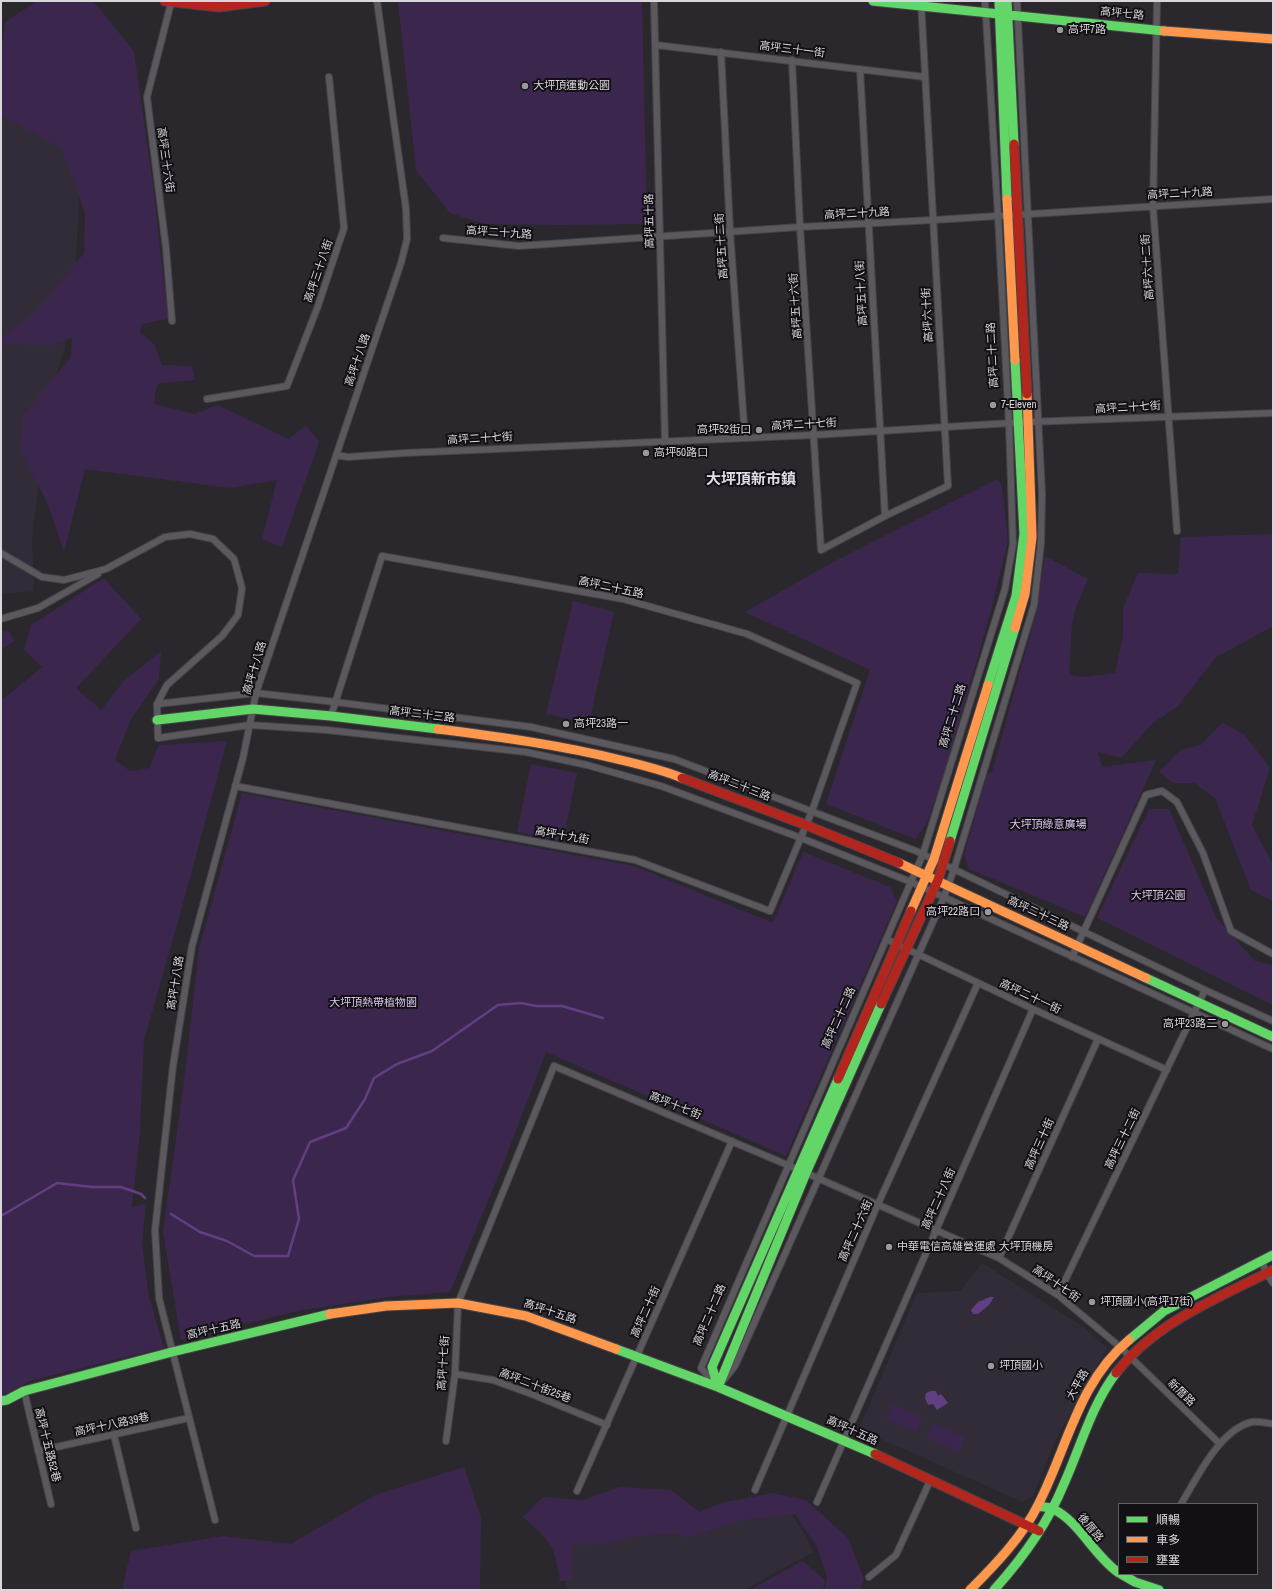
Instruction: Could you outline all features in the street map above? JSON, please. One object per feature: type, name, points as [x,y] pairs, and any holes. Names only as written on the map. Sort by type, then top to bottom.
[{"type":"street","points":[[168,2],[219,7],[265,1]]},
{"type":"street","name":"高坪十八路","points":[[215,1520],[159,1298],[155,1230],[172,1074],[192,946],[235,786],[256,693],[401,263],[407,239],[406,209],[377,1]]},
{"type":"street","name":"高坪五十路","points":[[654,1],[665,441]]},
{"type":"street","name":"高坪七路","points":[[873,1],[921,4],[1003,15],[1157,30],[1273,39]]},
{"type":"street","name":"高坪二十二路","points":[[718,1387],[806,1173],[905,948],[938,880],[1025,594],[1032,537],[1028,422],[1008,215],[985,13],[985,1]]},
{"type":"street","name":"高坪二十二路","points":[[999,1],[1003,15]]},
{"type":"street","name":"高坪二十二路","points":[[718,1387],[701,1368],[923,854],[1005,589],[1013,544],[1009,424],[1008,215],[1003,15],[1006,1]]},
{"type":"street","points":[[718,1387],[735,1366],[944,897],[954,869],[1034,605],[1041,543],[1042,494],[1017,1]]},
{"type":"street","name":"高坪六十二街","points":[[1157,1],[1153,206],[1170,416],[1177,531]]},
{"type":"street","name":"高坪三十六街","points":[[168,2],[147,97],[166,248],[172,321]]},
{"type":"street","name":"高坪六十街","points":[[821,550],[885,516],[948,486],[921,4]]},
{"type":"street","name":"高坪三十一街","points":[[656,45],[860,68],[925,77]]},
{"type":"street","name":"高坪五十二街","points":[[721,52],[730,231],[745,438]]},
{"type":"street","name":"高坪五十六街","points":[[792,60],[800,226],[821,550]]},
{"type":"street","name":"高坪五十八街","points":[[860,68],[885,516]]},
{"type":"street","name":"高坪三十八街","points":[[207,399],[287,386],[318,306],[344,228],[329,77]]},
{"type":"street","name":"高坪二十九路","points":[[443,238],[519,246],[800,226],[933,220],[1273,199]]},
{"type":"street","name":"高坪二十二路","points":[[718,1387],[712,1367],[797,1169],[934,859],[1016,596],[1024,534],[1008,215]]},
{"type":"street","name":"高坪二十七街","points":[[336,456],[348,457],[405,453],[745,438],[1028,422],[1273,413]]},
{"type":"street","points":[[1,619],[38,608],[165,537],[190,534],[213,539],[234,559],[242,588],[238,616],[222,636],[167,685],[157,704],[158,738],[250,725],[327,730],[526,752],[579,763],[661,786],[801,838],[911,882],[1273,1049]]},
{"type":"street","points":[[1,554],[42,578],[64,580],[106,569]]},
{"type":"street","name":"高坪二十五路","points":[[331,716],[382,556],[623,599],[747,634],[857,682],[812,811]]},
{"type":"street","name":"高坪二十三路","points":[[157,704],[256,693],[531,727],[674,759],[923,854],[1205,990],[1273,1021]]},
{"type":"street","name":"高坪二十三路","points":[[157,720],[253,709],[331,716],[529,740],[589,752],[668,772],[806,825],[948,884],[1273,1037]]},
{"type":"street","name":"高坪十九街","points":[[235,786],[635,860],[770,911],[812,811]]},
{"type":"street","points":[[1072,957],[1146,795],[1162,791],[1177,802],[1203,853],[1231,931],[1273,954]]},
{"type":"street","name":"高坪二十一街","points":[[886,939],[1033,1010],[1167,1070]]},
{"type":"street","name":"高坪二十六街","points":[[755,1490],[878,1204],[978,983]]},
{"type":"street","name":"高坪三十二街","points":[[1058,1295],[1205,990]]},
{"type":"street","name":"高坪二十八街","points":[[817,1502],[1033,1010]]},
{"type":"street","name":"高坪三十街","points":[[999,1258],[1098,1039]]},
{"type":"street","name":"高坪十七街","points":[[446,1442],[454,1374],[458,1303],[554,1066],[819,1178],[999,1258],[1058,1295],[1130,1357]]},
{"type":"street","name":"高坪二十街","points":[[578,1490],[732,1141]]},
{"type":"street","name":"大平路","points":[[970,1590],[1003,1556],[1038,1506],[1084,1396],[1099,1372],[1120,1347],[1164,1312],[1273,1255]]},
{"type":"street","points":[[1262,1261],[1270,1272],[1273,1283]]},
{"type":"street","points":[[994,1590],[1012,1568],[1053,1509],[1096,1403],[1110,1382],[1130,1357],[1145,1341],[1171,1323],[1270,1272]]},
{"type":"street","name":"高坪十五路","points":[[1,1401],[24,1391],[172,1352],[344,1311],[386,1306],[458,1303],[526,1316],[718,1387],[844,1440],[1038,1531]]},
{"type":"street","name":"新厝路","points":[[1130,1357],[1219,1443]]},
{"type":"street","name":"高坪二十街25巷","points":[[454,1374],[493,1380],[534,1394],[606,1425]]},
{"type":"street","name":"高坪十五路52巷","points":[[24,1391],[51,1504]]},
{"type":"street","name":"高坪十八路39巷","points":[[38,1451],[189,1418]]},
{"type":"street","points":[[1182,1503],[1219,1443],[1245,1425],[1259,1422],[1273,1424]]},
{"type":"street","points":[[114,1435],[136,1528]]},
{"type":"street","points":[[869,1577],[896,1555],[930,1481]]},
{"type":"street","name":"後厝路","points":[[1038,1506],[1053,1509],[1066,1518],[1102,1561],[1118,1572]]},
{"type":"street","name":"後厝路","points":[[1123,1575],[1135,1582],[1159,1590]]},
{"type":"shaded area","points":[[1,71],[83,121],[73,319],[49,399],[32,538],[34,591],[1,594]]},
{"type":"shaded area","name":"坪頂國小","points":[[982,1263],[1085,1328],[1107,1348],[1056,1439],[1033,1496],[1022,1502],[859,1429],[917,1293],[960,1291]]},
{"type":"shaded area","points":[[994,1297],[989,1305],[978,1314],[973,1314],[971,1310],[978,1302]]},
{"type":"shaded area","points":[[936,1391],[938,1396],[941,1394],[948,1403],[937,1410],[933,1404],[928,1405],[925,1398],[926,1393]]},
{"type":"shaded area","points":[[791,1513],[807,1538],[813,1552],[744,1590],[566,1590],[563,1537],[692,1526],[710,1531],[730,1520]]},
{"type":"green space","points":[[37,1],[93,1],[134,51],[153,186],[168,319],[142,324],[140,333],[154,344],[162,365],[192,366],[195,380],[159,383],[156,389],[154,404],[195,414],[217,405],[289,439],[306,425],[319,442],[282,547],[262,539],[277,480],[230,488],[85,469],[64,552],[47,502],[20,450],[23,415],[71,357],[72,338],[51,345],[1,344],[1,339],[38,310],[84,253],[85,213],[62,149],[1,115],[1,58],[5,22]]},
{"type":"green space","name":"大坪頂運動公園","points":[[642,1],[647,224],[486,224],[450,213],[416,170],[398,2]]},
{"type":"green space","points":[[997,479],[1002,486],[1008,541],[989,618],[941,784],[927,823],[915,839],[826,804],[870,670],[745,612],[833,562]]},
{"type":"green space","name":"大坪頂綠意廣場","points":[[1273,534],[1273,626],[1215,658],[1178,706],[1153,723],[1121,758],[1098,752],[1102,767],[1156,760],[1085,917],[969,869],[964,855],[987,774],[992,772],[1035,617],[1045,556],[1088,579],[1075,610],[1072,625],[1069,675],[1085,677],[1115,673],[1123,636],[1123,608],[1138,573],[1178,574],[1181,537]]},
{"type":"green space","points":[[104,578],[141,619],[76,688],[101,710],[123,682],[161,651],[159,679],[131,719],[115,760],[130,771],[149,768],[159,745],[227,741],[144,1040],[140,1132],[132,1207],[146,1204],[142,1244],[149,1297],[164,1348],[29,1381],[9,1393],[1,1394],[1,701],[42,667],[24,650],[31,625]]},
{"type":"green space","points":[[573,601],[614,612],[589,723],[546,714]]},
{"type":"green space","points":[[9,631],[14,641],[1,650],[1,632]]},
{"type":"green space","points":[[1222,723],[1244,734],[1270,768],[1252,825],[1273,865],[1273,901],[1251,890],[1215,798],[1194,783],[1174,783],[1159,772],[1180,750],[1201,745]]},
{"type":"green space","points":[[531,764],[577,773],[565,831],[557,840],[517,832]]},
{"type":"green space","name":"大坪頂熱帶植物園","points":[[242,793],[634,866],[773,923],[803,852],[890,887],[897,901],[786,1156],[546,1052],[502,1167],[450,1292],[388,1297],[297,1311],[181,1340],[163,1232],[183,1089],[199,949]]},
{"type":"green space","name":"大坪頂公園","points":[[1149,809],[1169,809],[1217,919],[1255,961],[1273,965],[1273,1005],[1097,918]]},
{"type":"green space","points":[[893,1404],[922,1417],[916,1432],[886,1419]]},
{"type":"green space","points":[[933,1423],[965,1437],[958,1452],[926,1438]]},
{"type":"green space","points":[[464,1467],[481,1518],[480,1590],[124,1590],[123,1585],[131,1551],[223,1536],[291,1544],[375,1495]]},
{"type":"green space","points":[[620,1487],[671,1490],[699,1512],[721,1503],[773,1493],[806,1500],[848,1538],[864,1579],[860,1590],[824,1590],[827,1577],[817,1547],[795,1514],[742,1520],[686,1538],[678,1533],[628,1537],[610,1544],[572,1545],[572,1580],[560,1581],[556,1558],[550,1544],[540,1532],[523,1517],[543,1497],[583,1500]]},
{"type":"green space","points":[[802,1561],[825,1580],[823,1590],[750,1590]]},
{"type":"waterway","points":[[171,1214],[200,1232],[227,1241],[254,1256],[288,1256],[299,1219],[293,1180],[310,1142],[346,1128],[365,1099],[374,1078],[397,1064],[432,1051],[498,1005],[521,1003],[536,1006],[562,1006],[603,1018]]},
{"type":"waterway","points":[[1,1216],[57,1183],[92,1187],[121,1187],[141,1194],[145,1198]]},
{"type":"traffic: fast","points":[[873,1],[1164,31]]},
{"type":"traffic: fast","points":[[999,1],[1007,199]]},
{"type":"traffic: fast","points":[[1007,1],[1014,144]]},
{"type":"traffic: fast","points":[[988,685],[1016,596],[1024,534],[1015,360]]},
{"type":"traffic: fast","points":[[950,841],[1015,628]]},
{"type":"traffic: fast","points":[[157,720],[253,709],[331,716],[438,729]]},
{"type":"traffic: fast","points":[[1146,978],[1273,1037]]},
{"type":"traffic: fast","points":[[718,1387],[806,1173],[881,1004]]},
{"type":"traffic: fast","points":[[718,1387],[712,1367],[838,1079]]},
{"type":"traffic: fast","points":[[1129,1340],[1164,1311],[1273,1255]]},
{"type":"traffic: fast","points":[[1,1401],[7,1400],[24,1391],[172,1352],[330,1314]]},
{"type":"traffic: fast","points":[[616,1349],[718,1387],[875,1454]]},
{"type":"traffic: fast","points":[[994,1590],[1024,1554],[1042,1528],[1057,1500],[1086,1428],[1107,1386],[1116,1373]]},
{"type":"traffic: fast","points":[[1038,1506],[1051,1508],[1062,1514],[1079,1530],[1102,1558],[1118,1572]]},
{"type":"traffic: fast","points":[[1123,1575],[1135,1582],[1159,1590]]},
{"type":"traffic: slow","points":[[1164,31],[1273,39]]},
{"type":"traffic: slow","points":[[1007,199],[1015,360]]},
{"type":"traffic: slow","points":[[1015,628],[1025,594],[1032,537],[1027,394]]},
{"type":"traffic: slow","points":[[911,911],[934,859],[988,685]]},
{"type":"traffic: slow","points":[[438,729],[508,738],[576,750],[645,766],[682,778]]},
{"type":"traffic: slow","points":[[899,863],[1146,978]]},
{"type":"traffic: slow","points":[[330,1314],[386,1306],[458,1303],[526,1316],[616,1349]]},
{"type":"traffic: slow","points":[[970,1590],[1007,1550],[1032,1517],[1048,1484],[1085,1396],[1097,1376],[1112,1357],[1129,1340]]},
{"type":"traffic: jam","points":[[165,1],[219,7],[265,1]]},
{"type":"traffic: jam","points":[[1014,144],[1027,394]]},
{"type":"traffic: jam","points":[[682,778],[806,825],[899,863]]},
{"type":"traffic: jam","points":[[881,1004],[938,880],[950,841]]},
{"type":"traffic: jam","points":[[838,1079],[911,911]]},
{"type":"traffic: jam","points":[[1116,1373],[1149,1339],[1168,1326],[1188,1313],[1273,1270]]},
{"type":"traffic: jam","points":[[875,1454],[1039,1531]]},
{"type":"place","name":"高坪7路","points":[[1060,30]]},
{"type":"place","name":"大坪頂運動公園","points":[[525,86]]},
{"type":"place","name":"7-Eleven","points":[[993,405]]},
{"type":"place","name":"高坪52街口","points":[[759,430]]},
{"type":"place","name":"高坪50路口","points":[[646,453]]},
{"type":"place","name":"高坪23路一","points":[[566,724]]},
{"type":"place","name":"高坪22路口","points":[[988,912]]},
{"type":"place","name":"高坪23路二","points":[[1225,1024]]},
{"type":"place","name":"中華電信高雄營運處 大坪頂機房","points":[[889,1247]]},
{"type":"place","name":"坪頂國小(高坪17街)","points":[[1092,1302]]},
{"type":"place","name":"坪頂國小","points":[[991,1366]]},
{"type":"district","name":"大坪頂新市鎮","points":[[751,480]]}]
